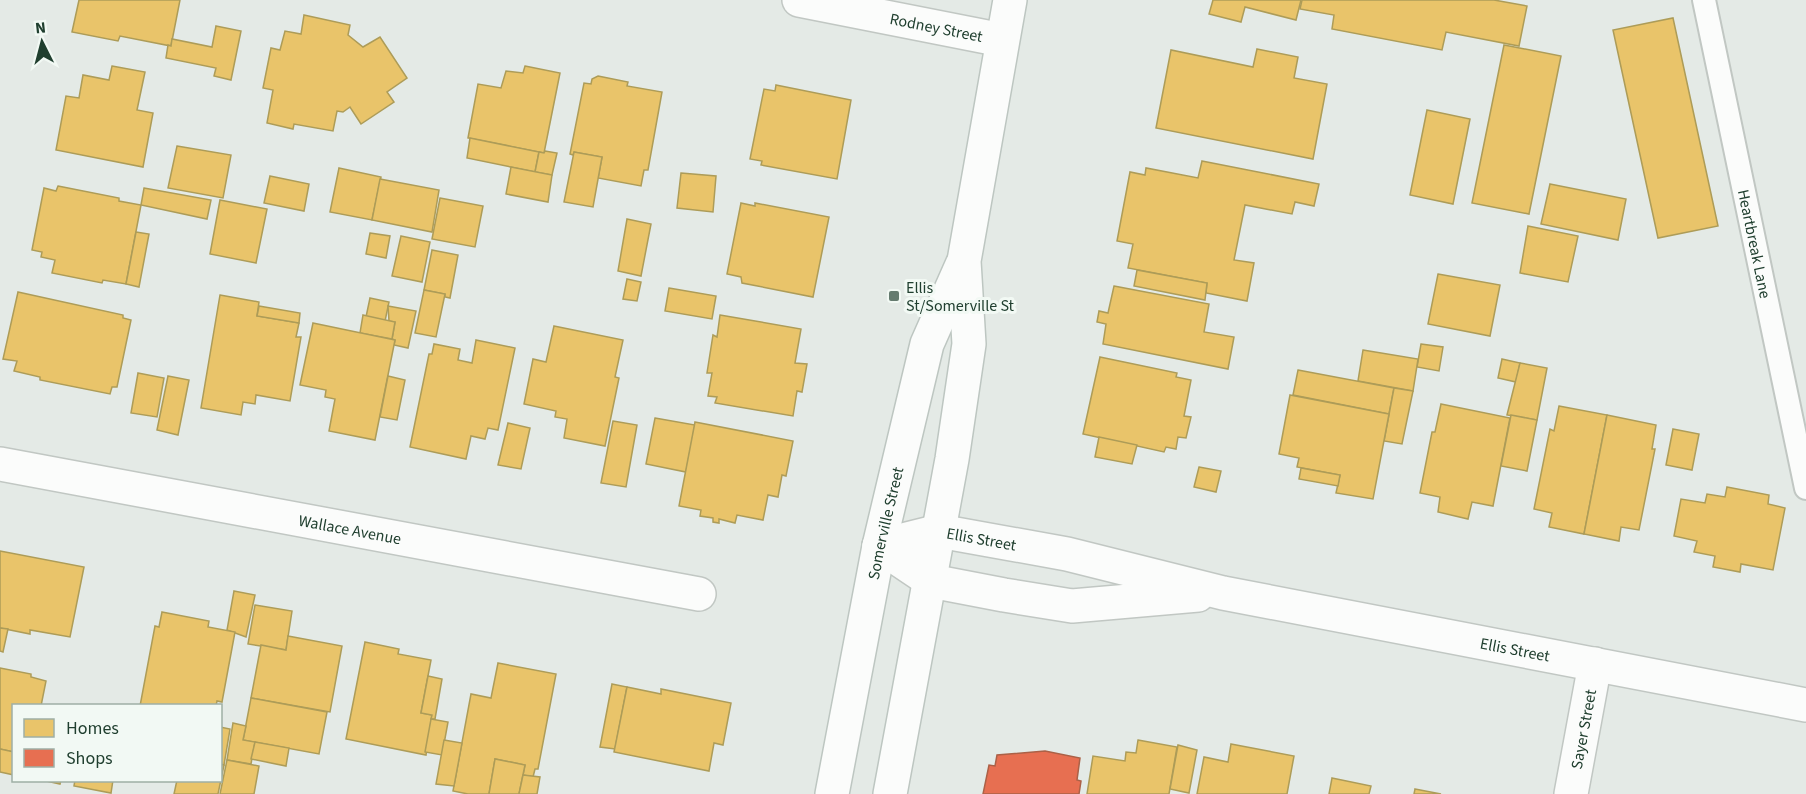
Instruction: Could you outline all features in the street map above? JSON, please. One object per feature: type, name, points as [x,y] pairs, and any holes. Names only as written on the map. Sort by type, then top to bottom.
[{"type":"street","name":"Rodney Street","points":[[799,0],[1002,40]]},
{"type":"street","name":"Somerville Street","points":[[890,794],[931,580],[969,344],[964,261],[1010,0]]},
{"type":"street","name":"Somerville Street","points":[[832,794],[879,546],[927,344],[964,261]]},
{"type":"street","name":"Wallace Avenue","points":[[0,464],[699,594]]},
{"type":"street","name":"Ellis Street","points":[[879,546],[939,531],[1067,555],[1224,593],[1806,705]]},
{"type":"street","name":"Ellis Street","points":[[879,546],[931,580],[1004,596],[1072,606],[1224,593]]},
{"type":"street","name":"Sayer Street","points":[[1571,794],[1595,664]]},
{"type":"lane","name":"Heartbreak Lane","points":[[1704,0],[1806,488]]},
{"type":"building: Homes","points":[[79,0],[180,0],[171,46],[120,36],[118,41],[72,32]]},
{"type":"building: Homes","points":[[1213,0],[1301,0],[1296,20],[1245,7],[1241,22],[1209,14]]},
{"type":"building: Homes","points":[[1302,0],[1494,0],[1527,6],[1519,46],[1446,32],[1442,50],[1332,29],[1334,15],[1300,9]]},
{"type":"building: Homes","points":[[304,15],[350,25],[348,35],[363,47],[380,37],[407,78],[387,92],[394,102],[361,124],[350,107],[343,112],[337,111],[333,131],[294,124],[293,129],[267,123],[273,90],[263,88],[271,48],[280,50],[285,31],[301,34]]},
{"type":"building: Homes","points":[[1673,18],[1718,226],[1658,238],[1613,30]]},
{"type":"building: Homes","points":[[216,26],[241,31],[231,80],[214,76],[216,68],[166,58],[168,45],[171,46],[172,39],[212,47]]},
{"type":"building: Homes","points":[[1504,45],[1561,56],[1529,214],[1472,203]]},
{"type":"building: Homes","points":[[1257,49],[1298,57],[1294,78],[1327,84],[1313,159],[1156,128],[1171,50],[1253,67]]},
{"type":"building: Homes","points":[[112,66],[145,72],[137,110],[153,113],[143,167],[56,150],[66,96],[79,98],[83,75],[109,80]]},
{"type":"building: Homes","points":[[525,66],[560,73],[544,153],[468,138],[478,84],[501,88],[506,71],[523,73]]},
{"type":"building: Homes","points":[[598,76],[628,82],[627,86],[662,92],[648,170],[644,170],[641,186],[598,178],[602,157],[574,152],[573,155],[570,154],[584,83],[591,84],[592,79]]},
{"type":"building: Homes","points":[[776,85],[851,100],[837,179],[761,165],[762,161],[750,159],[764,89],[775,91]]},
{"type":"building: Homes","points":[[1427,110],[1470,119],[1453,204],[1410,195]]},
{"type":"building: Homes","points":[[470,138],[539,152],[535,172],[467,158]]},
{"type":"building: Homes","points":[[177,146],[231,155],[223,198],[168,188]]},
{"type":"building: Homes","points":[[545,151],[557,153],[552,175],[535,172],[539,152],[544,153]]},
{"type":"building: Homes","points":[[574,152],[602,157],[593,207],[564,202]]},
{"type":"building: Homes","points":[[1202,161],[1319,184],[1314,206],[1295,202],[1292,214],[1245,205],[1234,260],[1254,263],[1247,301],[1206,293],[1207,283],[1128,268],[1133,244],[1117,241],[1130,172],[1145,175],[1146,168],[1198,178]]},
{"type":"building: Homes","points":[[511,167],[552,175],[548,202],[506,194]]},
{"type":"building: Homes","points":[[339,168],[381,177],[372,220],[330,212]]},
{"type":"building: Homes","points":[[681,173],[716,176],[713,212],[677,208]]},
{"type":"building: Homes","points":[[270,176],[309,184],[304,211],[264,203]]},
{"type":"building: Homes","points":[[380,179],[439,190],[432,232],[372,220]]},
{"type":"building: Homes","points":[[1550,184],[1626,199],[1618,240],[1541,224]]},
{"type":"building: Homes","points":[[58,186],[119,198],[119,201],[141,205],[126,284],[103,280],[102,283],[52,273],[55,260],[41,257],[42,252],[32,250],[44,188],[56,191]]},
{"type":"building: Homes","points":[[144,188],[211,200],[207,219],[141,205]]},
{"type":"building: Homes","points":[[440,198],[483,206],[475,247],[432,239]]},
{"type":"building: Homes","points":[[220,200],[267,209],[256,263],[210,254]]},
{"type":"building: Homes","points":[[741,203],[755,206],[755,203],[829,217],[813,297],[742,283],[741,277],[727,274]]},
{"type":"building: Homes","points":[[627,219],[651,224],[641,276],[618,271]]},
{"type":"building: Homes","points":[[1528,226],[1578,236],[1568,282],[1520,273]]},
{"type":"building: Homes","points":[[136,232],[149,234],[139,287],[126,284]]},
{"type":"building: Homes","points":[[370,233],[390,236],[386,258],[366,254]]},
{"type":"building: Homes","points":[[401,236],[430,242],[422,282],[392,276]]},
{"type":"building: Homes","points":[[432,250],[458,255],[450,298],[445,297],[445,294],[424,290]]},
{"type":"building: Homes","points":[[1137,270],[1207,283],[1205,300],[1134,286]]},
{"type":"building: Homes","points":[[1438,274],[1500,285],[1490,336],[1428,324]]},
{"type":"building: Homes","points":[[627,279],[641,282],[637,301],[623,299]]},
{"type":"building: Homes","points":[[1114,286],[1209,304],[1204,332],[1234,337],[1228,369],[1103,344],[1106,324],[1097,322],[1099,311],[1108,313]]},
{"type":"building: Homes","points":[[669,288],[716,296],[712,319],[665,311]]},
{"type":"building: Homes","points":[[424,290],[445,294],[436,337],[415,333]]},
{"type":"building: Homes","points":[[18,292],[123,315],[123,318],[131,320],[117,387],[112,387],[110,394],[40,380],[40,377],[14,371],[17,361],[3,359]]},
{"type":"building: Homes","points":[[220,295],[259,302],[257,316],[299,323],[296,337],[301,337],[290,401],[256,395],[255,404],[243,402],[241,415],[201,408]]},
{"type":"building: Homes","points":[[370,298],[389,302],[385,321],[366,317]]},
{"type":"building: Homes","points":[[259,306],[300,313],[299,323],[257,316]]},
{"type":"building: Homes","points":[[388,306],[416,311],[408,348],[394,345],[395,340],[392,339],[395,322],[389,321]]},
{"type":"building: Homes","points":[[363,315],[395,322],[392,339],[360,333]]},
{"type":"building: Homes","points":[[720,315],[801,329],[795,363],[807,364],[802,392],[797,391],[793,416],[715,403],[717,397],[708,396],[712,373],[707,373],[713,335],[717,337]]},
{"type":"building: Homes","points":[[313,323],[395,340],[375,440],[329,431],[335,399],[325,397],[326,390],[300,385]]},
{"type":"building: Homes","points":[[554,326],[623,340],[615,377],[619,378],[605,446],[564,438],[567,419],[555,417],[556,411],[524,404],[533,359],[546,362]]},
{"type":"building: Homes","points":[[476,340],[515,348],[498,430],[488,428],[485,439],[471,436],[466,459],[410,447],[429,354],[432,354],[434,344],[460,349],[458,360],[472,363]]},
{"type":"building: Homes","points":[[1421,344],[1443,347],[1439,371],[1417,367]]},
{"type":"building: Homes","points":[[1363,350],[1418,359],[1413,391],[1358,381]]},
{"type":"building: Homes","points":[[1100,357],[1177,373],[1176,377],[1191,380],[1184,416],[1191,417],[1186,438],[1178,437],[1176,449],[1166,447],[1164,452],[1083,434]]},
{"type":"building: Homes","points":[[1502,359],[1520,363],[1516,382],[1498,378]]},
{"type":"building: Homes","points":[[1520,363],[1547,368],[1537,420],[1507,415]]},
{"type":"building: Homes","points":[[1298,370],[1394,388],[1389,414],[1293,395]]},
{"type":"building: Homes","points":[[138,373],[164,378],[157,417],[131,413]]},
{"type":"building: Homes","points":[[168,376],[189,380],[178,435],[157,430]]},
{"type":"building: Homes","points":[[388,376],[405,380],[397,420],[380,417]]},
{"type":"building: Homes","points":[[1394,388],[1413,391],[1402,444],[1384,441]]},
{"type":"building: Homes","points":[[1290,395],[1389,414],[1373,499],[1336,493],[1340,475],[1297,467],[1299,458],[1279,454]]},
{"type":"building: Homes","points":[[1441,404],[1510,418],[1493,506],[1472,502],[1468,519],[1438,512],[1440,497],[1420,493],[1432,432],[1435,432]]},
{"type":"building: Homes","points":[[1559,406],[1607,415],[1584,534],[1549,527],[1552,513],[1534,509],[1550,429],[1554,431]]},
{"type":"building: Homes","points":[[1511,415],[1537,420],[1527,471],[1501,466]]},
{"type":"building: Homes","points":[[1607,415],[1656,425],[1652,449],[1655,449],[1639,530],[1621,527],[1619,541],[1584,534]]},
{"type":"building: Homes","points":[[655,418],[695,425],[686,472],[646,464]]},
{"type":"building: Homes","points":[[613,421],[637,425],[626,487],[601,483]]},
{"type":"building: Homes","points":[[695,422],[793,441],[786,476],[782,475],[778,497],[768,495],[763,520],[737,515],[735,523],[719,519],[719,523],[713,522],[713,518],[700,516],[701,510],[679,506]]},
{"type":"building: Homes","points":[[508,423],[530,428],[521,469],[498,465]]},
{"type":"building: Homes","points":[[1673,429],[1699,434],[1692,470],[1666,465]]},
{"type":"building: Homes","points":[[1099,437],[1137,445],[1132,464],[1095,457]]},
{"type":"building: Homes","points":[[1199,467],[1221,471],[1216,492],[1194,487]]},
{"type":"building: Homes","points":[[1301,468],[1340,475],[1338,486],[1299,479]]},
{"type":"building: Homes","points":[[1727,487],[1769,495],[1768,504],[1785,508],[1773,570],[1741,564],[1740,572],[1713,567],[1715,556],[1694,552],[1697,541],[1674,536],[1681,499],[1705,503],[1707,494],[1725,497]]},
{"type":"building: Homes","points":[[0,551],[84,567],[70,637],[30,630],[30,634],[0,628]]},
{"type":"building: Homes","points":[[234,591],[255,595],[246,637],[227,630]]},
{"type":"building: Homes","points":[[255,605],[292,611],[286,650],[248,644]]},
{"type":"building: Homes","points":[[162,612],[209,621],[208,627],[235,632],[222,702],[217,701],[216,704],[140,704],[155,626],[159,627]]},
{"type":"building: Homes","points":[[0,628],[8,629],[3,652],[0,651]]},
{"type":"building: Homes","points":[[288,636],[342,646],[330,712],[251,698],[261,645],[286,650]]},
{"type":"building: Homes","points":[[365,642],[399,649],[398,654],[431,660],[421,713],[432,715],[426,755],[346,739]]},
{"type":"building: Homes","points":[[498,663],[556,674],[538,769],[535,769],[533,777],[523,775],[525,765],[495,759],[489,794],[453,791],[471,694],[491,698]]},
{"type":"building: Homes","points":[[0,668],[31,674],[31,677],[46,681],[41,704],[12,704],[12,752],[0,749]]},
{"type":"building: Homes","points":[[428,676],[442,679],[435,719],[431,719],[432,715],[421,713]]},
{"type":"building: Homes","points":[[612,684],[627,687],[615,749],[600,747]]},
{"type":"building: Homes","points":[[627,687],[661,694],[661,689],[731,703],[723,745],[714,743],[709,771],[614,752]]},
{"type":"building: Homes","points":[[251,698],[327,712],[319,754],[243,740]]},
{"type":"building: Homes","points":[[431,719],[448,722],[442,755],[425,752]]},
{"type":"building: Homes","points":[[233,723],[246,726],[243,740],[255,742],[251,764],[227,760]]},
{"type":"building: Homes","points":[[222,727],[230,729],[224,765],[222,764]]},
{"type":"building: Homes","points":[[444,740],[462,743],[454,786],[436,784]]},
{"type":"building: Homes","points":[[1138,740],[1177,747],[1169,794],[1087,794],[1093,756],[1125,761],[1126,752],[1136,753]]},
{"type":"building: Homes","points":[[255,742],[289,748],[286,766],[251,759]]},
{"type":"building: Homes","points":[[1231,744],[1294,756],[1287,794],[1197,794],[1204,757],[1228,762]]},
{"type":"building: Homes","points":[[1178,745],[1197,750],[1189,793],[1170,789]]},
{"type":"building: Homes","points":[[0,749],[12,752],[12,775],[0,772]]},
{"type":"building: Homes","points":[[495,759],[525,765],[519,794],[489,794]]},
{"type":"building: Homes","points":[[227,760],[259,766],[254,794],[220,794]]},
{"type":"building: Homes","points":[[523,775],[540,777],[537,794],[519,794]]},
{"type":"building: Homes","points":[[1332,778],[1371,786],[1369,794],[1329,794]]},
{"type":"building: Homes","points":[[75,782],[113,782],[111,793],[74,786]]},
{"type":"building: Homes","points":[[177,782],[220,782],[218,794],[174,794]]},
{"type":"building: Homes","points":[[1415,789],[1441,794],[1414,794]]},
{"type":"building: Shops","points":[[1045,751],[1080,758],[1077,780],[1081,781],[1079,794],[983,794],[989,765],[995,766],[997,755]]},
{"type":"place","name":"Ellis St/Somerville St","points":[[894,296]]}]
